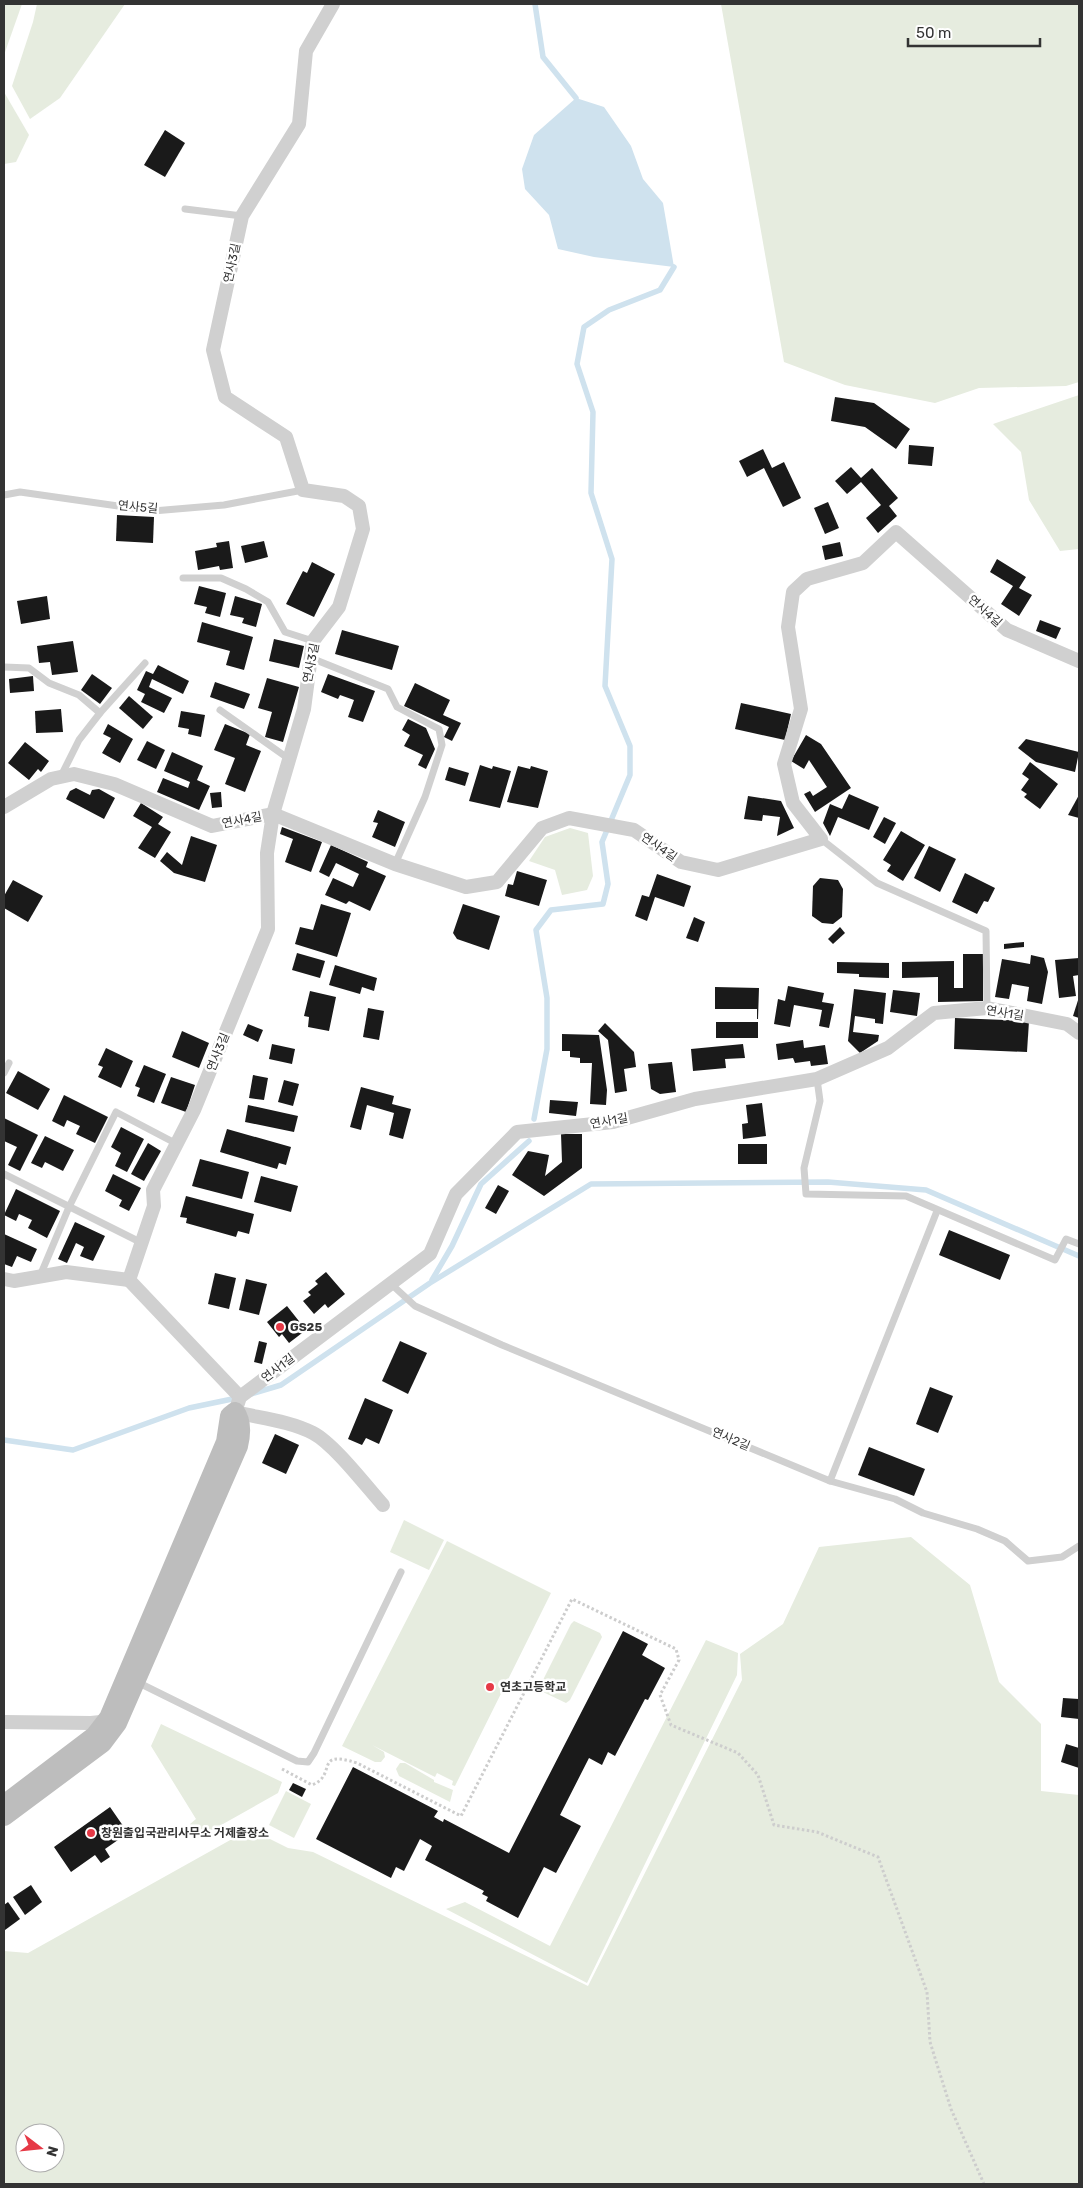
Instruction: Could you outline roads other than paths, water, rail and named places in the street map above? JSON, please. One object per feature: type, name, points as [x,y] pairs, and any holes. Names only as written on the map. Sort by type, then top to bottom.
[{"type":"street","name":"연사3길","points":[[130,1280],[154,1206],[153,1190],[194,1110],[268,929],[267,853],[274,814],[304,709],[313,641],[339,607],[363,529],[359,506],[344,496],[303,490],[286,437],[225,398],[213,350],[242,216],[299,124],[306,51],[333,4]]},
{"type":"street","name":"연사4길","points":[[4,807],[51,779],[74,774],[114,784],[212,826],[274,814],[395,864],[466,887],[498,882],[542,828],[569,818],[634,830],[681,862],[718,870],[821,839],[793,803],[784,764],[801,709],[788,627],[789,618],[793,592],[807,579],[863,563],[896,532],[1007,630],[1079,660]]},
{"type":"street","name":"연사1길","points":[[237,1404],[257,1384],[430,1254],[456,1194],[517,1132],[613,1122],[695,1099],[817,1079],[888,1048],[934,1013],[987,1008],[1067,1024],[1079,1034]]},
{"type":"street","points":[[4,1278],[14,1281],[66,1272],[130,1280],[237,1404],[313,1433],[340,1458],[383,1505]]},
{"type":"street","points":[[4,1816],[102,1743],[110,1734],[112,1721],[226,1442],[230,1416],[237,1404]]},
{"type":"street","points":[[4,1722],[91,1723],[112,1721]]},
{"type":"street","points":[[4,1804],[96,1736],[112,1721]]},
{"type":"lane","points":[[185,209],[242,216]]},
{"type":"lane","name":"연사5길","points":[[4,495],[20,492],[153,510],[224,504],[303,490]]},
{"type":"lane","points":[[183,578],[221,578],[246,589],[268,602],[285,632],[313,641]]},
{"type":"lane","points":[[311,658],[388,689],[397,707],[439,728],[442,745],[425,797],[395,864]]},
{"type":"lane","points":[[61,777],[79,740],[100,713],[145,663]]},
{"type":"lane","points":[[4,667],[29,668],[50,683],[79,695],[100,713]]},
{"type":"lane","points":[[220,710],[289,759]]},
{"type":"lane","points":[[821,839],[877,883],[986,931],[987,1008]]},
{"type":"lane","points":[[4,1072],[9,1063]]},
{"type":"lane","points":[[817,1079],[820,1101],[804,1168],[806,1194],[906,1196],[937,1211],[1055,1260],[1066,1239],[1079,1244]]},
{"type":"lane","points":[[40,1276],[69,1207],[116,1112],[177,1144]]},
{"type":"lane","points":[[4,1174],[142,1243]]},
{"type":"lane","points":[[830,1481],[937,1211]]},
{"type":"lane","name":"연사2길","points":[[390,1283],[415,1306],[502,1345],[830,1481],[895,1499],[923,1513],[977,1529],[1005,1541],[1028,1561],[1062,1557],[1079,1546]]},
{"type":"lane","points":[[130,1679],[298,1761],[308,1762],[401,1572]]},
{"type":"water","points":[[576,98],[604,107],[631,146],[643,179],[663,203],[674,267],[594,257],[558,249],[549,215],[525,189],[522,169],[534,135]]},
{"type":"waterway","points":[[535,4],[543,57],[576,98]]},
{"type":"waterway","points":[[534,1119],[547,1049],[547,998],[536,930],[551,910],[603,904],[608,884],[602,842],[630,775],[630,746],[605,686],[612,559],[591,493],[593,412],[577,364],[584,327],[609,310],[660,290],[674,267]]},
{"type":"waterway","points":[[432,1280],[452,1246],[481,1184],[529,1141]]},
{"type":"waterway","points":[[251,1394],[281,1385],[430,1283],[591,1184],[828,1182],[926,1190],[1079,1256]]},
{"type":"waterway","points":[[4,1440],[73,1450],[189,1408],[237,1398]]},
{"type":"place","name":"GS25","points":[[280,1327]]},
{"type":"place","name":"연초고등학교","points":[[490,1687]]},
{"type":"place","name":"창원출입국관리사무소 거제출장소","points":[[91,1833]]}]
